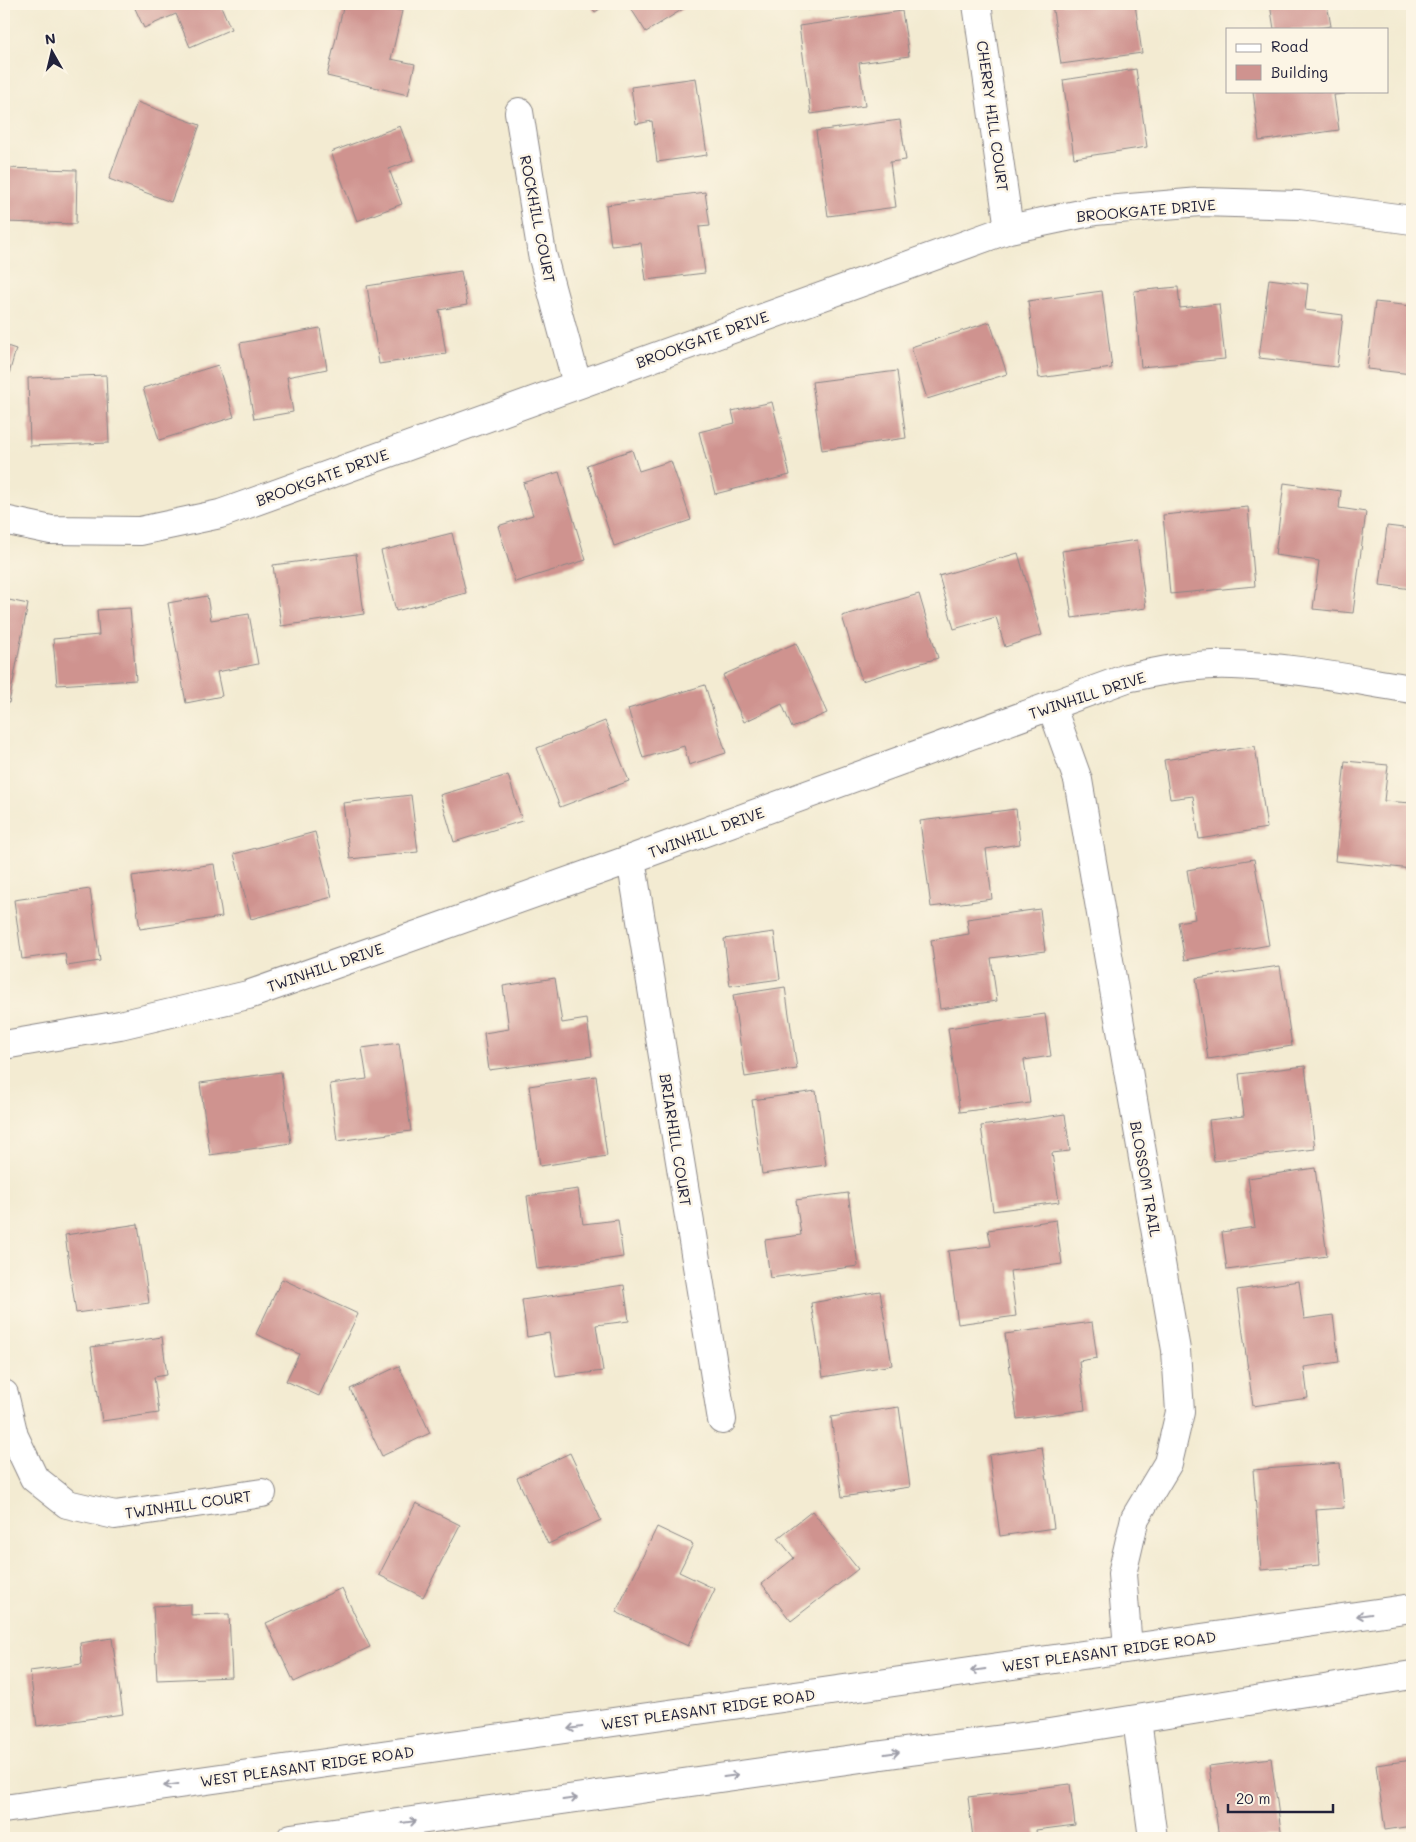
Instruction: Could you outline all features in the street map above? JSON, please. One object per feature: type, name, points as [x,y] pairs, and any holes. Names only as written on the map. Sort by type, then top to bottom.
[{"type":"street","name":"CHERRY HILL COURT","points":[[977,4],[1009,229]]},
{"type":"street","name":"ROCKHILL COURT","points":[[519,112],[542,254],[577,384]]},
{"type":"street","name":"BROOKGATE DRIVE","points":[[4,520],[51,530],[140,531],[220,514],[1009,229],[1096,211],[1200,202],[1299,205],[1412,220]]},
{"type":"street","name":"TWINHILL DRIVE","points":[[4,1045],[120,1025],[248,994],[631,859],[1127,678],[1181,667],[1232,665],[1295,671],[1412,689]]},
{"type":"street","name":"BLOSSOM TRAIL","points":[[1051,705],[1078,780],[1176,1350],[1180,1412],[1168,1463],[1135,1518],[1122,1574],[1128,1648]]},
{"type":"street","name":"BRIARHILL COURT","points":[[631,859],[722,1420]]},
{"type":"street","name":"TWINHILL COURT","points":[[4,1394],[14,1436],[34,1478],[68,1504],[115,1515],[262,1494]]},
{"type":"street","name":"WEST PLEASANT RIDGE ROAD","points":[[4,1809],[1412,1608]]},
{"type":"street","points":[[292,1838],[1136,1720],[1412,1676]]},
{"type":"street","points":[[1136,1720],[1153,1838]]},
{"type":"building","points":[[133,4],[220,4],[231,29],[190,47],[176,14],[144,28]]},
{"type":"building","points":[[344,4],[373,4],[402,11],[391,59],[415,64],[408,95],[327,76]]},
{"type":"building","points":[[589,4],[608,4],[595,12]]},
{"type":"building","points":[[628,4],[691,4],[646,32]]},
{"type":"building","points":[[805,4],[828,4],[807,10]]},
{"type":"building","points":[[1052,4],[1135,4],[1142,53],[1061,64]]},
{"type":"building","points":[[1270,4],[1327,4],[1331,26],[1318,28],[1274,28]]},
{"type":"building","points":[[902,11],[909,56],[859,63],[865,106],[811,114],[799,26]]},
{"type":"building","points":[[1136,69],[1147,147],[1074,158],[1063,80]]},
{"type":"building","points":[[696,78],[707,155],[657,162],[652,121],[636,124],[631,87]]},
{"type":"building","points":[[1253,92],[1344,92],[1345,94],[1334,95],[1339,130],[1259,141]]},
{"type":"building","points":[[137,102],[200,125],[171,202],[109,179]]},
{"type":"building","points":[[900,120],[906,160],[890,162],[896,207],[828,216],[816,131]]},
{"type":"building","points":[[400,126],[413,160],[389,169],[402,204],[357,221],[331,152]]},
{"type":"building","points":[[4,168],[77,170],[76,224],[4,222]]},
{"type":"building","points":[[705,192],[710,226],[699,227],[705,273],[646,280],[641,243],[611,246],[606,205]]},
{"type":"building","points":[[461,271],[467,305],[439,310],[446,354],[379,364],[367,286]]},
{"type":"building","points":[[1269,279],[1308,284],[1305,310],[1343,315],[1337,367],[1259,358]]},
{"type":"building","points":[[1178,287],[1180,308],[1219,304],[1225,359],[1141,367],[1134,291]]},
{"type":"building","points":[[1102,291],[1112,368],[1039,378],[1028,301]]},
{"type":"building","points":[[1375,302],[1412,306],[1412,374],[1367,369]]},
{"type":"building","points":[[990,322],[1007,374],[927,399],[911,347]]},
{"type":"building","points":[[320,328],[327,369],[287,377],[293,412],[254,419],[240,343]]},
{"type":"building","points":[[4,345],[16,349],[4,392]]},
{"type":"building","points":[[218,365],[234,417],[159,440],[143,388]]},
{"type":"building","points":[[897,371],[906,438],[822,450],[812,382]]},
{"type":"building","points":[[106,375],[109,443],[30,446],[28,378]]},
{"type":"building","points":[[772,402],[790,475],[715,494],[699,432],[735,423],[732,411]]},
{"type":"building","points":[[632,450],[639,471],[671,461],[691,520],[614,546],[587,465]]},
{"type":"building","points":[[559,472],[586,560],[515,582],[498,526],[533,515],[523,483]]},
{"type":"building","points":[[1284,483],[1341,491],[1339,508],[1366,512],[1353,613],[1313,609],[1319,561],[1275,555]]},
{"type":"building","points":[[1248,507],[1255,586],[1170,594],[1163,515]]},
{"type":"building","points":[[1387,526],[1412,529],[1412,589],[1380,585]]},
{"type":"building","points":[[452,533],[466,593],[396,611],[381,551]]},
{"type":"building","points":[[1137,540],[1146,608],[1072,618],[1062,551]]},
{"type":"building","points":[[1018,553],[1042,635],[1005,647],[996,617],[954,629],[939,576]]},
{"type":"building","points":[[356,554],[364,614],[281,626],[273,565]]},
{"type":"building","points":[[919,594],[938,658],[862,681],[842,616]]},
{"type":"building","points":[[207,596],[211,620],[249,614],[258,664],[217,672],[222,696],[186,703],[168,603]]},
{"type":"building","points":[[4,599],[28,604],[9,703],[4,702]]},
{"type":"building","points":[[130,608],[136,680],[57,685],[53,639],[99,635],[97,610]]},
{"type":"building","points":[[796,643],[827,713],[792,728],[782,704],[744,722],[723,675]]},
{"type":"building","points":[[705,685],[726,753],[689,765],[684,746],[643,758],[628,709]]},
{"type":"building","points":[[605,721],[629,781],[560,807],[537,748]]},
{"type":"building","points":[[1255,746],[1267,828],[1199,839],[1193,796],[1170,799],[1164,760]]},
{"type":"building","points":[[1345,761],[1388,765],[1384,801],[1412,803],[1412,869],[1335,861]]},
{"type":"building","points":[[508,775],[522,821],[454,842],[440,795]]},
{"type":"building","points":[[411,795],[418,852],[350,859],[343,803]]},
{"type":"building","points":[[1016,809],[1020,844],[986,849],[992,899],[931,907],[920,821]]},
{"type":"building","points":[[315,832],[332,897],[251,919],[234,854]]},
{"type":"building","points":[[1254,859],[1269,945],[1185,960],[1178,922],[1195,919],[1187,870]]},
{"type":"building","points":[[214,864],[222,917],[140,929],[132,876]]},
{"type":"building","points":[[90,889],[100,961],[67,966],[65,953],[22,959],[14,900]]},
{"type":"building","points":[[1040,909],[1045,951],[991,958],[997,1001],[940,1009],[931,940],[969,934],[967,919]]},
{"type":"building","points":[[774,932],[780,979],[730,986],[724,939]]},
{"type":"building","points":[[1280,966],[1292,1046],[1208,1059],[1196,978]]},
{"type":"building","points":[[555,978],[562,1023],[587,1019],[592,1056],[489,1070],[484,1033],[509,1029],[503,986]]},
{"type":"building","points":[[785,987],[797,1069],[745,1077],[733,995]]},
{"type":"building","points":[[1045,1014],[1051,1056],[1024,1060],[1030,1103],[960,1112],[948,1028]]},
{"type":"building","points":[[399,1043],[411,1131],[337,1141],[330,1084],[367,1079],[362,1048]]},
{"type":"building","points":[[1305,1066],[1315,1149],[1214,1161],[1209,1120],[1244,1116],[1239,1074]]},
{"type":"building","points":[[281,1072],[291,1143],[210,1155],[200,1083]]},
{"type":"building","points":[[596,1076],[607,1156],[540,1166],[529,1086]]},
{"type":"building","points":[[816,1091],[826,1165],[762,1174],[752,1100]]},
{"type":"building","points":[[1065,1114],[1070,1151],[1052,1153],[1059,1202],[993,1211],[981,1126]]},
{"type":"building","points":[[1315,1168],[1327,1256],[1227,1270],[1222,1232],[1255,1227],[1248,1178]]},
{"type":"building","points":[[578,1189],[583,1224],[618,1220],[623,1257],[537,1269],[527,1196]]},
{"type":"building","points":[[848,1193],[858,1266],[770,1278],[765,1240],[801,1235],[796,1200]]},
{"type":"building","points":[[1056,1220],[1062,1264],[1010,1271],[1016,1316],[958,1324],[948,1251],[991,1246],[988,1230]]},
{"type":"building","points":[[138,1224],[149,1303],[76,1313],[65,1235]]},
{"type":"building","points":[[282,1279],[358,1314],[319,1396],[286,1381],[299,1354],[256,1334]]},
{"type":"building","points":[[1299,1281],[1304,1319],[1333,1315],[1339,1362],[1304,1367],[1308,1398],[1253,1406],[1237,1290]]},
{"type":"building","points":[[624,1285],[629,1321],[596,1325],[603,1371],[556,1377],[549,1333],[527,1337],[522,1300]]},
{"type":"building","points":[[880,1291],[892,1365],[823,1377],[811,1303]]},
{"type":"building","points":[[1092,1322],[1097,1358],[1079,1361],[1085,1410],[1017,1419],[1005,1334]]},
{"type":"building","points":[[162,1337],[167,1375],[154,1377],[159,1413],[102,1421],[91,1347]]},
{"type":"building","points":[[399,1366],[430,1433],[382,1456],[350,1389]]},
{"type":"building","points":[[899,1407],[910,1487],[842,1497],[831,1417]]},
{"type":"building","points":[[1042,1447],[1054,1528],[1000,1536],[989,1455]]},
{"type":"building","points":[[570,1453],[601,1520],[548,1544],[517,1478]]},
{"type":"building","points":[[1340,1463],[1344,1508],[1316,1510],[1320,1565],[1261,1570],[1253,1470]]},
{"type":"building","points":[[416,1503],[460,1525],[423,1597],[379,1575]]},
{"type":"building","points":[[812,1511],[858,1569],[791,1621],[762,1584],[794,1558],[778,1538]]},
{"type":"building","points":[[657,1527],[693,1544],[679,1572],[715,1589],[688,1646],[616,1612]]},
{"type":"building","points":[[342,1588],[370,1647],[294,1682],[266,1623]]},
{"type":"building","points":[[191,1604],[191,1615],[229,1614],[232,1677],[157,1680],[153,1606]]},
{"type":"building","points":[[112,1638],[123,1714],[37,1726],[30,1671],[82,1664],[80,1643]]},
{"type":"building","points":[[1271,1758],[1282,1838],[1219,1838],[1209,1766]]},
{"type":"building","points":[[1412,1760],[1412,1826],[1385,1830],[1376,1765]]},
{"type":"building","points":[[1070,1784],[1075,1825],[1036,1830],[1037,1838],[973,1838],[968,1797]]}]
